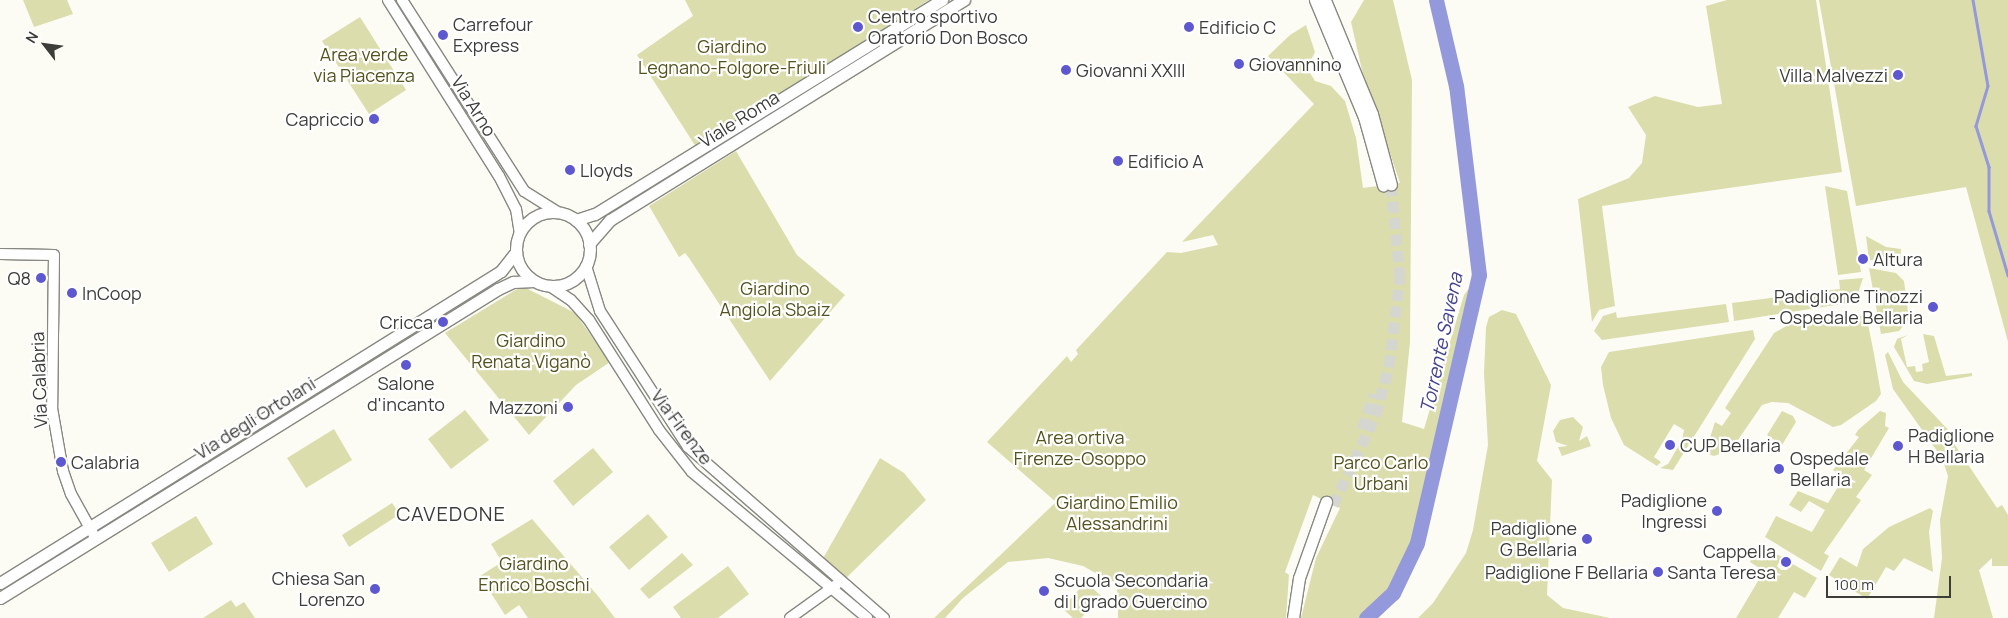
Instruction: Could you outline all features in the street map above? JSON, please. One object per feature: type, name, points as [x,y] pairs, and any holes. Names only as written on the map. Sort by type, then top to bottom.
[{"type":"main road","name":"Viale Roma","points":[[576,220],[595,214],[942,0]]},
{"type":"main road","name":"Viale Roma","points":[[590,244],[610,220],[964,0]]},
{"type":"main road","points":[[1315,0],[1364,117],[1387,185],[1372,114],[1326,0]]},
{"type":"main road","points":[[558,212],[576,220],[590,244],[586,266],[572,280],[550,286],[534,281],[521,268],[516,252],[520,233],[540,214],[558,212]]},
{"type":"main road","name":"Via degli Ortolani","points":[[0,582],[500,270],[516,252]]},
{"type":"main road","name":"Via degli Ortolani","points":[[0,598],[498,289],[513,282],[534,281]]},
{"type":"main road","points":[[1293,618],[1299,578],[1329,504]]},
{"type":"street","name":"Via Arno","points":[[388,0],[499,176],[516,209],[520,233]]},
{"type":"street","name":"Via Arno","points":[[402,0],[524,191],[558,212]]},
{"type":"street","name":"Via Calabria","points":[[0,254],[54,255],[52,408],[63,471],[96,540]]},
{"type":"street","name":"Via Firenze","points":[[586,266],[600,311],[678,436],[702,462],[884,618]]},
{"type":"street","name":"Via Firenze","points":[[550,286],[571,300],[589,320],[660,430],[692,472],[867,618]]},
{"type":"street","points":[[790,618],[843,581]]},
{"type":"green space","points":[[23,0],[67,0],[73,14],[34,27]]},
{"type":"green space","name":"Giardino Legnano-Folgore-Friuli","points":[[685,0],[929,0],[696,147],[637,55],[693,16]]},
{"type":"green space","points":[[1364,0],[1393,0],[1412,80],[1410,342],[1402,422],[1424,429],[1464,295],[1479,275],[1417,543],[1393,593],[1366,618],[1301,618],[1316,558],[1340,508],[1313,495],[1285,572],[1289,575],[1286,618],[1118,618],[1117,585],[1083,566],[1048,558],[1008,562],[963,598],[945,618],[934,618],[1056,502],[987,442],[1067,356],[1071,362],[1078,354],[1076,350],[1167,252],[1181,253],[1218,245],[1213,235],[1182,242],[1314,104],[1268,56],[1290,35],[1306,25],[1315,52],[1307,68],[1315,81],[1331,86],[1345,101],[1356,138],[1363,188],[1400,183],[1362,70],[1351,22]]},
{"type":"green space","points":[[1727,0],[1816,0],[1842,172],[1602,206],[1615,306],[1599,310],[1592,322],[1578,199],[1629,178],[1642,163],[1646,135],[1628,107],[1655,96],[1698,107],[1722,104],[1706,6]]},
{"type":"green space","points":[[1819,0],[2008,0],[2008,342],[1966,187],[1856,206]]},
{"type":"green space","name":"Area verde via Piacenza","points":[[360,17],[406,90],[369,114],[322,41]]},
{"type":"green space","name":"Giardino Angiola Sbaiz","points":[[736,151],[797,255],[845,295],[770,381],[689,258],[685,253],[679,257],[649,206]]},
{"type":"green space","points":[[1825,186],[1847,191],[1861,272],[1838,275]]},
{"type":"green space","points":[[1866,236],[1886,247],[1901,249],[1900,268],[1884,260],[1869,260]]},
{"type":"green space","points":[[1869,268],[1896,273],[1904,281],[1909,319],[1899,331],[1881,334]]},
{"type":"green space","points":[[1863,278],[1855,302],[1734,321],[1732,303],[1840,289],[1839,280]]},
{"type":"green space","name":"Giardino Renata Viganò","points":[[522,286],[575,313],[610,362],[576,385],[529,435],[445,333]]},
{"type":"green space","points":[[1726,304],[1729,322],[1602,340],[1594,331],[1603,316],[1616,312],[1617,318]]},
{"type":"green space","points":[[1502,310],[1516,314],[1551,385],[1537,461],[1552,480],[1547,595],[1563,608],[1610,618],[1418,618],[1433,603],[1466,553],[1473,530],[1488,445],[1484,373],[1486,327],[1489,317]]},
{"type":"green space","points":[[1859,315],[1867,319],[1874,354],[1881,394],[1876,401],[1841,425],[1833,427],[1788,403],[1772,402],[1762,405],[1731,450],[1714,456],[1705,453],[1715,422],[1722,426],[1731,413],[1725,408],[1774,333],[1788,325]]},
{"type":"green space","points":[[1753,330],[1755,339],[1673,470],[1660,468],[1668,464],[1682,440],[1684,430],[1674,424],[1654,457],[1661,462],[1657,466],[1624,445],[1611,418],[1603,385],[1601,367],[1609,352]]},
{"type":"green space","points":[[1923,334],[1934,336],[1946,376],[1972,373],[1972,376],[1927,384],[1914,381],[1894,347],[1897,339],[1908,335],[1901,339],[1907,367],[1915,366],[1916,372],[1923,371],[1922,364],[1929,362]]},
{"type":"green space","points":[[1888,352],[1903,382],[1954,436],[1951,439],[1997,508],[2002,505],[2008,515],[2008,566],[1992,566],[1992,558],[1979,570],[1993,618],[1934,618],[1942,558],[1940,520],[1948,476],[1942,458],[1893,389],[1885,355]]},
{"type":"green space","points":[[465,410],[489,440],[451,469],[428,439]]},
{"type":"green space","points":[[1782,411],[1793,416],[1796,422],[1782,445],[1767,435]]},
{"type":"green space","points":[[1880,411],[1886,413],[1885,426],[1889,428],[1864,470],[1872,475],[1856,497],[1861,500],[1824,553],[1829,556],[1821,571],[1765,537],[1776,516],[1812,532],[1825,510],[1809,501],[1801,512],[1789,505],[1798,491],[1828,503],[1844,477],[1833,470],[1859,437],[1855,435],[1858,430]]},
{"type":"green space","points":[[1573,417],[1583,427],[1579,441],[1587,436],[1591,446],[1562,456],[1558,447],[1568,446],[1556,442],[1553,431],[1560,420]]},
{"type":"green space","points":[[334,429],[352,460],[306,488],[287,458]]},
{"type":"green space","points":[[593,448],[613,472],[573,506],[553,481]]},
{"type":"green space","points":[[880,458],[904,473],[926,500],[843,581],[821,562]]},
{"type":"green space","points":[[392,503],[400,514],[349,547],[342,535]]},
{"type":"green space","points":[[1930,508],[1933,511],[1929,532],[1933,572],[1904,558],[1894,571],[1886,567],[1867,599],[1829,575],[1840,557],[1857,567],[1863,549],[1889,527]]},
{"type":"green space","points":[[648,514],[668,537],[629,570],[609,547]]},
{"type":"green space","points":[[196,516],[213,544],[169,572],[151,543]]},
{"type":"green space","name":"Giardino Enrico Boschi","points":[[532,519],[615,618],[528,618],[519,605],[505,615],[480,576],[502,562],[491,544]]},
{"type":"green space","points":[[1760,544],[1782,557],[1777,566],[1781,570],[1787,570],[1791,563],[1817,578],[1805,598],[1794,592],[1778,618],[1736,618],[1764,571],[1750,562]]},
{"type":"green space","points":[[682,553],[693,565],[649,599],[640,589]]},
{"type":"green space","points":[[728,566],[749,594],[718,618],[681,618],[673,607]]},
{"type":"green space","points":[[1086,582],[1101,596],[1081,618],[1073,618],[1062,608]]},
{"type":"green space","points":[[231,600],[236,607],[244,602],[255,618],[203,618]]},
{"type":"waterway","name":"Torrente Savena","points":[[1366,618],[1393,593],[1417,543],[1479,275],[1456,86],[1436,0]]},
{"type":"waterway","points":[[1973,0],[1988,86],[1976,126],[1989,167],[1989,211],[2008,275]]},
{"type":"tunnel","points":[[1333,505],[1376,415],[1389,366],[1400,278],[1391,185]]},
{"type":"tunnel","points":[[1362,429],[1374,394]]},
{"type":"place","name":"Centro sportivo Oratorio Don Bosco","points":[[858,27]]},
{"type":"place","name":"Edificio C","points":[[1189,27]]},
{"type":"place","name":"Carrefour Express","points":[[443,35]]},
{"type":"place","name":"Giovannino","points":[[1239,64]]},
{"type":"place","name":"Giovanni XXIII","points":[[1066,70]]},
{"type":"place","name":"Villa Malvezzi","points":[[1898,75]]},
{"type":"place","name":"Capriccio","points":[[374,119]]},
{"type":"place","name":"Edificio A","points":[[1118,161]]},
{"type":"place","name":"Lloyds","points":[[570,170]]},
{"type":"place","name":"Altura","points":[[1863,259]]},
{"type":"place","name":"Q8","points":[[41,278]]},
{"type":"place","name":"InCoop","points":[[72,293]]},
{"type":"place","name":"Padiglione Tinozzi - Ospedale Bellaria","points":[[1933,307]]},
{"type":"place","name":"Cricca","points":[[443,322]]},
{"type":"place","name":"Salone d'incanto","points":[[406,365]]},
{"type":"place","name":"Mazzoni","points":[[568,407]]},
{"type":"place","name":"CUP Bellaria","points":[[1670,445]]},
{"type":"place","name":"Padiglione H Bellaria","points":[[1898,446]]},
{"type":"place","name":"Calabria","points":[[61,462]]},
{"type":"place","name":"Ospedale Bellaria","points":[[1779,469]]},
{"type":"place","name":"Padiglione Ingressi","points":[[1717,511]]},
{"type":"place","name":"Padiglione G Bellaria","points":[[1587,539]]},
{"type":"place","name":"Cappella Santa Teresa","points":[[1786,562]]},
{"type":"place","name":"Padiglione F Bellaria","points":[[1658,572]]},
{"type":"place","name":"Chiesa San Lorenzo","points":[[375,589]]},
{"type":"place","name":"Scuola Secondaria di I grado Guercino","points":[[1044,591]]},
{"type":"district","name":"CAVEDONE","points":[[451,513]]},
{"type":"park label","name":"Area ortiva Firenze-Osoppo","points":[[1080,448]]},
{"type":"park label","name":"Parco Carlo Urbani","points":[[1381,473]]},
{"type":"park label","name":"Giardino Emilio Alessandrini","points":[[1117,513]]}]
